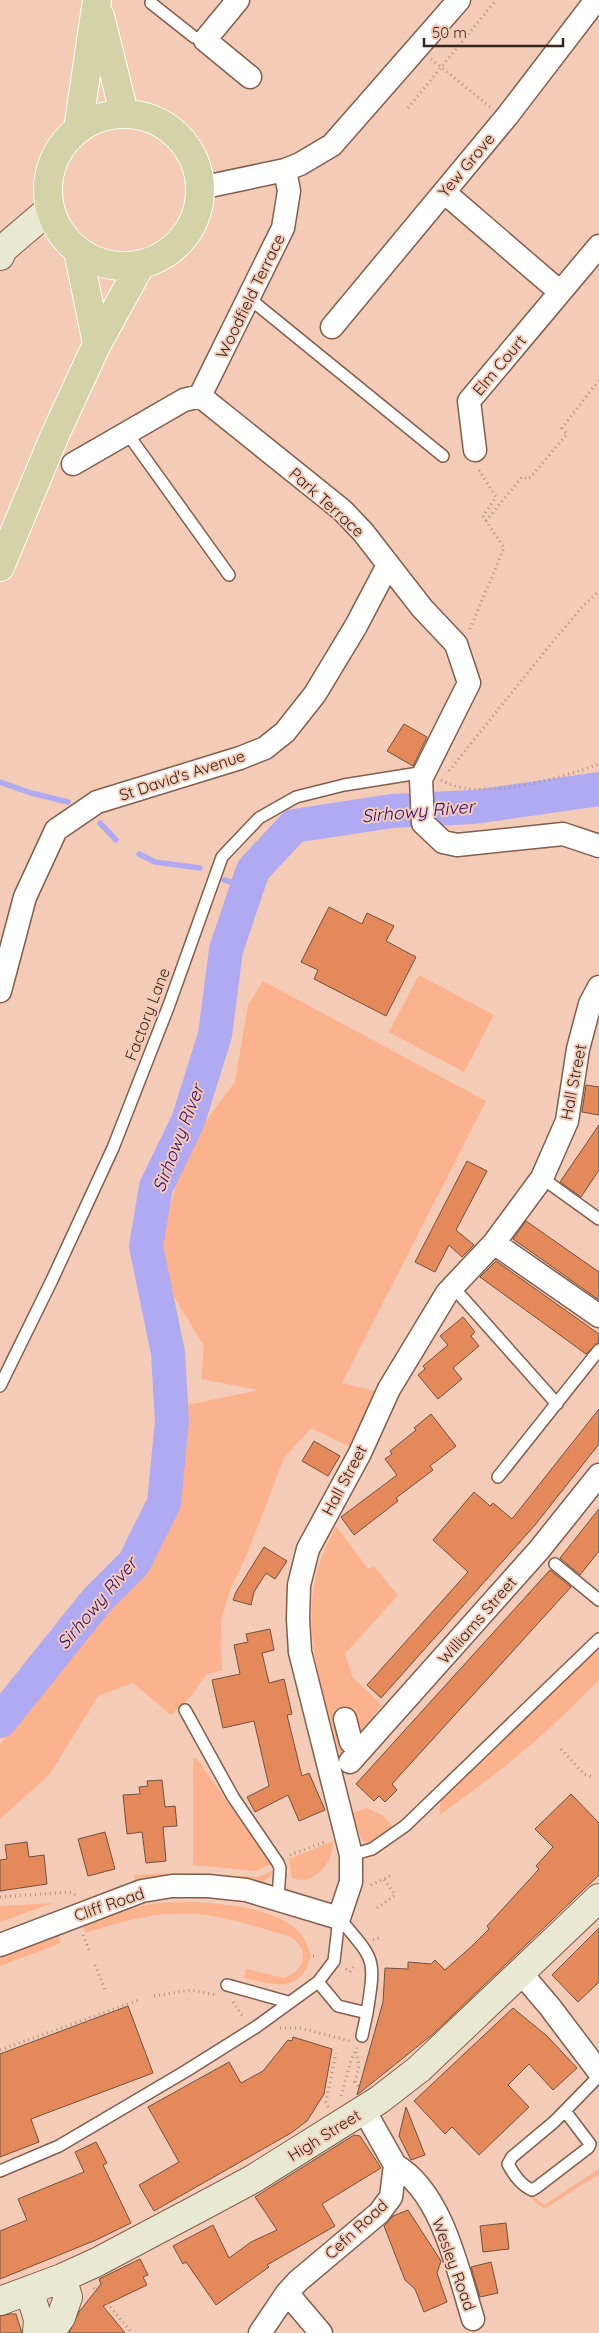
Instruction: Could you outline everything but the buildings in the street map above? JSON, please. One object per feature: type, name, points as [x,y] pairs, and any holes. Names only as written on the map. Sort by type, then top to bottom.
[{"type":"main road","points":[[97,1],[124,114]]},
{"type":"main road","points":[[78,129],[97,1]]},
{"type":"main road","points":[[124,114],[150,118],[172,131],[189,151],[199,175],[200,188],[196,214],[184,237],[165,254],[141,264],[124,266],[108,264],[92,259],[78,251],[66,239],[50,209],[48,194],[52,165],[62,145],[78,129],[100,118],[124,114]]},
{"type":"main road","points":[[0,256],[2,249],[50,209]]},
{"type":"main road","points":[[78,251],[97,344]]},
{"type":"main road","points":[[0,567],[55,435],[97,344],[141,264]]},
{"type":"main road","name":"High Street","points":[[0,2300],[62,2278],[253,2180],[353,2104],[419,2069],[522,1974],[599,1898]]},
{"type":"main road","points":[[50,2333],[61,2317],[68,2297],[62,2278]]},
{"type":"main road","points":[[29,2290],[38,2319],[37,2333]]},
{"type":"street","points":[[238,0],[205,40],[250,77]]},
{"type":"street","points":[[200,188],[285,170],[317,155],[332,145],[459,0]]},
{"type":"street","name":"Yew Grove","points":[[332,326],[505,119],[596,0]]},
{"type":"street","name":"Woodfield Terrace","points":[[200,396],[284,228],[289,191],[285,170]]},
{"type":"street","points":[[444,192],[560,292]]},
{"type":"street","name":"Elm Court","points":[[475,450],[469,401],[599,246]]},
{"type":"street","points":[[72,464],[184,400],[200,396]]},
{"type":"street","name":"Park Terrace","points":[[200,396],[342,510],[363,532],[422,608],[456,644],[469,683],[423,775]]},
{"type":"street","name":"St David's Avenue","points":[[0,990],[25,896],[56,830],[97,802],[240,758],[265,748],[285,732],[315,694],[356,626],[388,565]]},
{"type":"street","points":[[423,775],[423,822],[443,842],[457,845],[562,834],[599,846]]},
{"type":"street","name":"Hall Street","points":[[339,1918],[351,1882],[351,1855],[300,1652],[298,1620],[299,1585],[308,1549],[360,1453],[388,1389],[453,1286],[494,1243],[542,1178],[567,1121],[578,1049],[590,1004],[599,987]]},
{"type":"street","points":[[494,1243],[599,1316]]},
{"type":"street","name":"Williams Street","points":[[345,1719],[355,1756],[539,1550],[599,1475]]},
{"type":"street","name":"Cliff Road","points":[[0,1945],[142,1891],[172,1886],[208,1886],[246,1890],[339,1918]]},
{"type":"street","points":[[522,1974],[550,2007],[599,2072]]},
{"type":"street","points":[[353,2104],[395,2165]]},
{"type":"street","name":"Cefn Road","points":[[260,2333],[287,2293],[298,2281],[381,2210],[391,2197],[395,2165]]},
{"type":"street","name":"Wesley Road","points":[[395,2165],[417,2186],[438,2216],[473,2319]]},
{"type":"street","points":[[287,2293],[321,2333]]},
{"type":"lane","points":[[151,3],[194,37],[205,40]]},
{"type":"lane","points":[[250,299],[443,456]]},
{"type":"lane","points":[[127,433],[229,575]]},
{"type":"lane","name":"Factory Lane","points":[[0,1386],[52,1280],[112,1148],[169,1004],[222,858],[259,818],[296,797],[344,785],[423,775]]},
{"type":"lane","points":[[542,1178],[599,1219]]},
{"type":"lane","points":[[453,1286],[557,1404]]},
{"type":"lane","points":[[498,1477],[599,1350]]},
{"type":"lane","points":[[555,1564],[599,1600]]},
{"type":"lane","points":[[351,1855],[372,1849],[405,1826],[599,1639]]},
{"type":"lane","points":[[185,1710],[233,1797],[278,1863],[280,1868],[278,1899]]},
{"type":"lane","points":[[0,2171],[26,2162],[67,2141],[256,2027],[318,1982],[334,1960],[339,1918]]},
{"type":"lane","points":[[339,1918],[372,1960],[373,1975],[367,2013],[360,2039]]},
{"type":"lane","points":[[318,1982],[338,2006],[367,2013]]},
{"type":"lane","points":[[227,1985],[288,2002]]},
{"type":"lane","points":[[565,2111],[590,2144],[588,2148],[532,2190],[528,2188],[508,2164],[512,2157],[565,2111],[599,2076]]},
{"type":"path","points":[[408,108],[496,0]]},
{"type":"path","points":[[417,48],[505,119]]},
{"type":"path","points":[[486,520],[522,477],[529,479],[567,434],[562,428],[599,380]]},
{"type":"path","points":[[459,653],[504,548],[483,516],[496,497],[478,468],[475,450]]},
{"type":"path","points":[[599,590],[583,606],[446,776],[440,780],[450,786],[501,790],[569,775],[599,764]]},
{"type":"path","points":[[561,1749],[584,1774],[594,1778]]},
{"type":"path","points":[[286,1859],[290,1855],[336,1838]]},
{"type":"path","points":[[371,1885],[390,1876]]},
{"type":"path","points":[[376,1908],[395,1895],[384,1880]]},
{"type":"path","points":[[0,1898],[69,1892],[77,1895]]},
{"type":"path","points":[[79,1932],[81,1930],[89,1950]]},
{"type":"path","points":[[346,1968],[350,1972],[360,1958]]},
{"type":"path","points":[[95,1965],[104,1990]]},
{"type":"path","points":[[154,1996],[192,1990],[215,1994],[232,2002],[240,2010],[248,2025]]},
{"type":"path","points":[[0,2050],[111,2007],[138,2000]]},
{"type":"path","points":[[274,2028],[300,2028],[360,2039],[351,2060],[353,2104]]},
{"type":"path","points":[[355,2082],[359,2064],[356,2052]]},
{"type":"path","points":[[331,2112],[326,2102],[336,2053]]},
{"type":"path","points":[[90,2282],[107,2306],[132,2333]]},
{"type":"shaded area","points":[[419,975],[494,1015],[464,1072],[389,1032]]},
{"type":"shaded area","points":[[263,981],[486,1101],[342,1383],[375,1391],[352,1448],[311,1428],[284,1458],[248,1552],[231,1587],[221,1621],[222,1670],[207,1674],[192,1695],[171,1715],[133,1683],[98,1696],[50,1774],[0,1819],[0,1744],[134,1579],[172,1513],[188,1405],[259,1390],[201,1379],[204,1346],[155,1265],[178,1176],[196,1134],[235,1082],[248,1005]]},
{"type":"shaded area","points":[[336,1526],[368,1569],[374,1566],[398,1595],[345,1654],[353,1678],[382,1705],[374,1715],[374,1720],[341,1758],[316,1664],[311,1616],[318,1568]]},
{"type":"shaded area","points":[[599,1646],[599,1679],[562,1717],[523,1751],[439,1815],[441,1799]]},
{"type":"shaded area","points":[[193,1758],[197,1759],[271,1864],[256,1871],[193,1865]]},
{"type":"shaded area","points":[[367,1808],[384,1816],[393,1827],[371,1843],[362,1841],[352,1813]]},
{"type":"shaded area","points":[[333,1841],[327,1864],[322,1870],[308,1879],[292,1878],[289,1859]]},
{"type":"shaded area","points":[[272,1871],[271,1876],[261,1883],[136,1884],[134,1875],[180,1873],[258,1877]]},
{"type":"shaded area","points":[[194,1902],[251,1909],[279,1918],[291,1925],[303,1936],[311,1955],[306,1968],[293,1982],[285,1984],[266,1983],[244,1978],[246,1969],[284,1978],[297,1970],[303,1958],[303,1952],[296,1941],[289,1936],[219,1917],[181,1913],[167,1914],[126,1921],[86,1933],[83,1926],[121,1911],[155,1903]]},
{"type":"shaded area","points":[[53,1903],[0,1922],[0,1906]]},
{"type":"shaded area","points":[[59,1936],[61,1943],[0,1966],[0,1959]]},
{"type":"shaded area","points":[[599,2169],[599,2174],[544,2209],[531,2198],[534,2197],[544,2205]]},
{"type":"waterway","points":[[0,782],[31,793],[68,802]]},
{"type":"waterway","name":"Sirhowy River","points":[[0,1721],[97,1600],[134,1563],[164,1503],[172,1421],[168,1353],[146,1246],[156,1187],[188,1121],[215,1035],[226,950],[253,870],[294,826],[392,811],[474,807],[599,789]]},
{"type":"waterway","points":[[100,823],[116,840]]},
{"type":"waterway","points":[[139,854],[155,862],[200,868]]},
{"type":"waterway","points":[[224,880],[247,887]]}]
